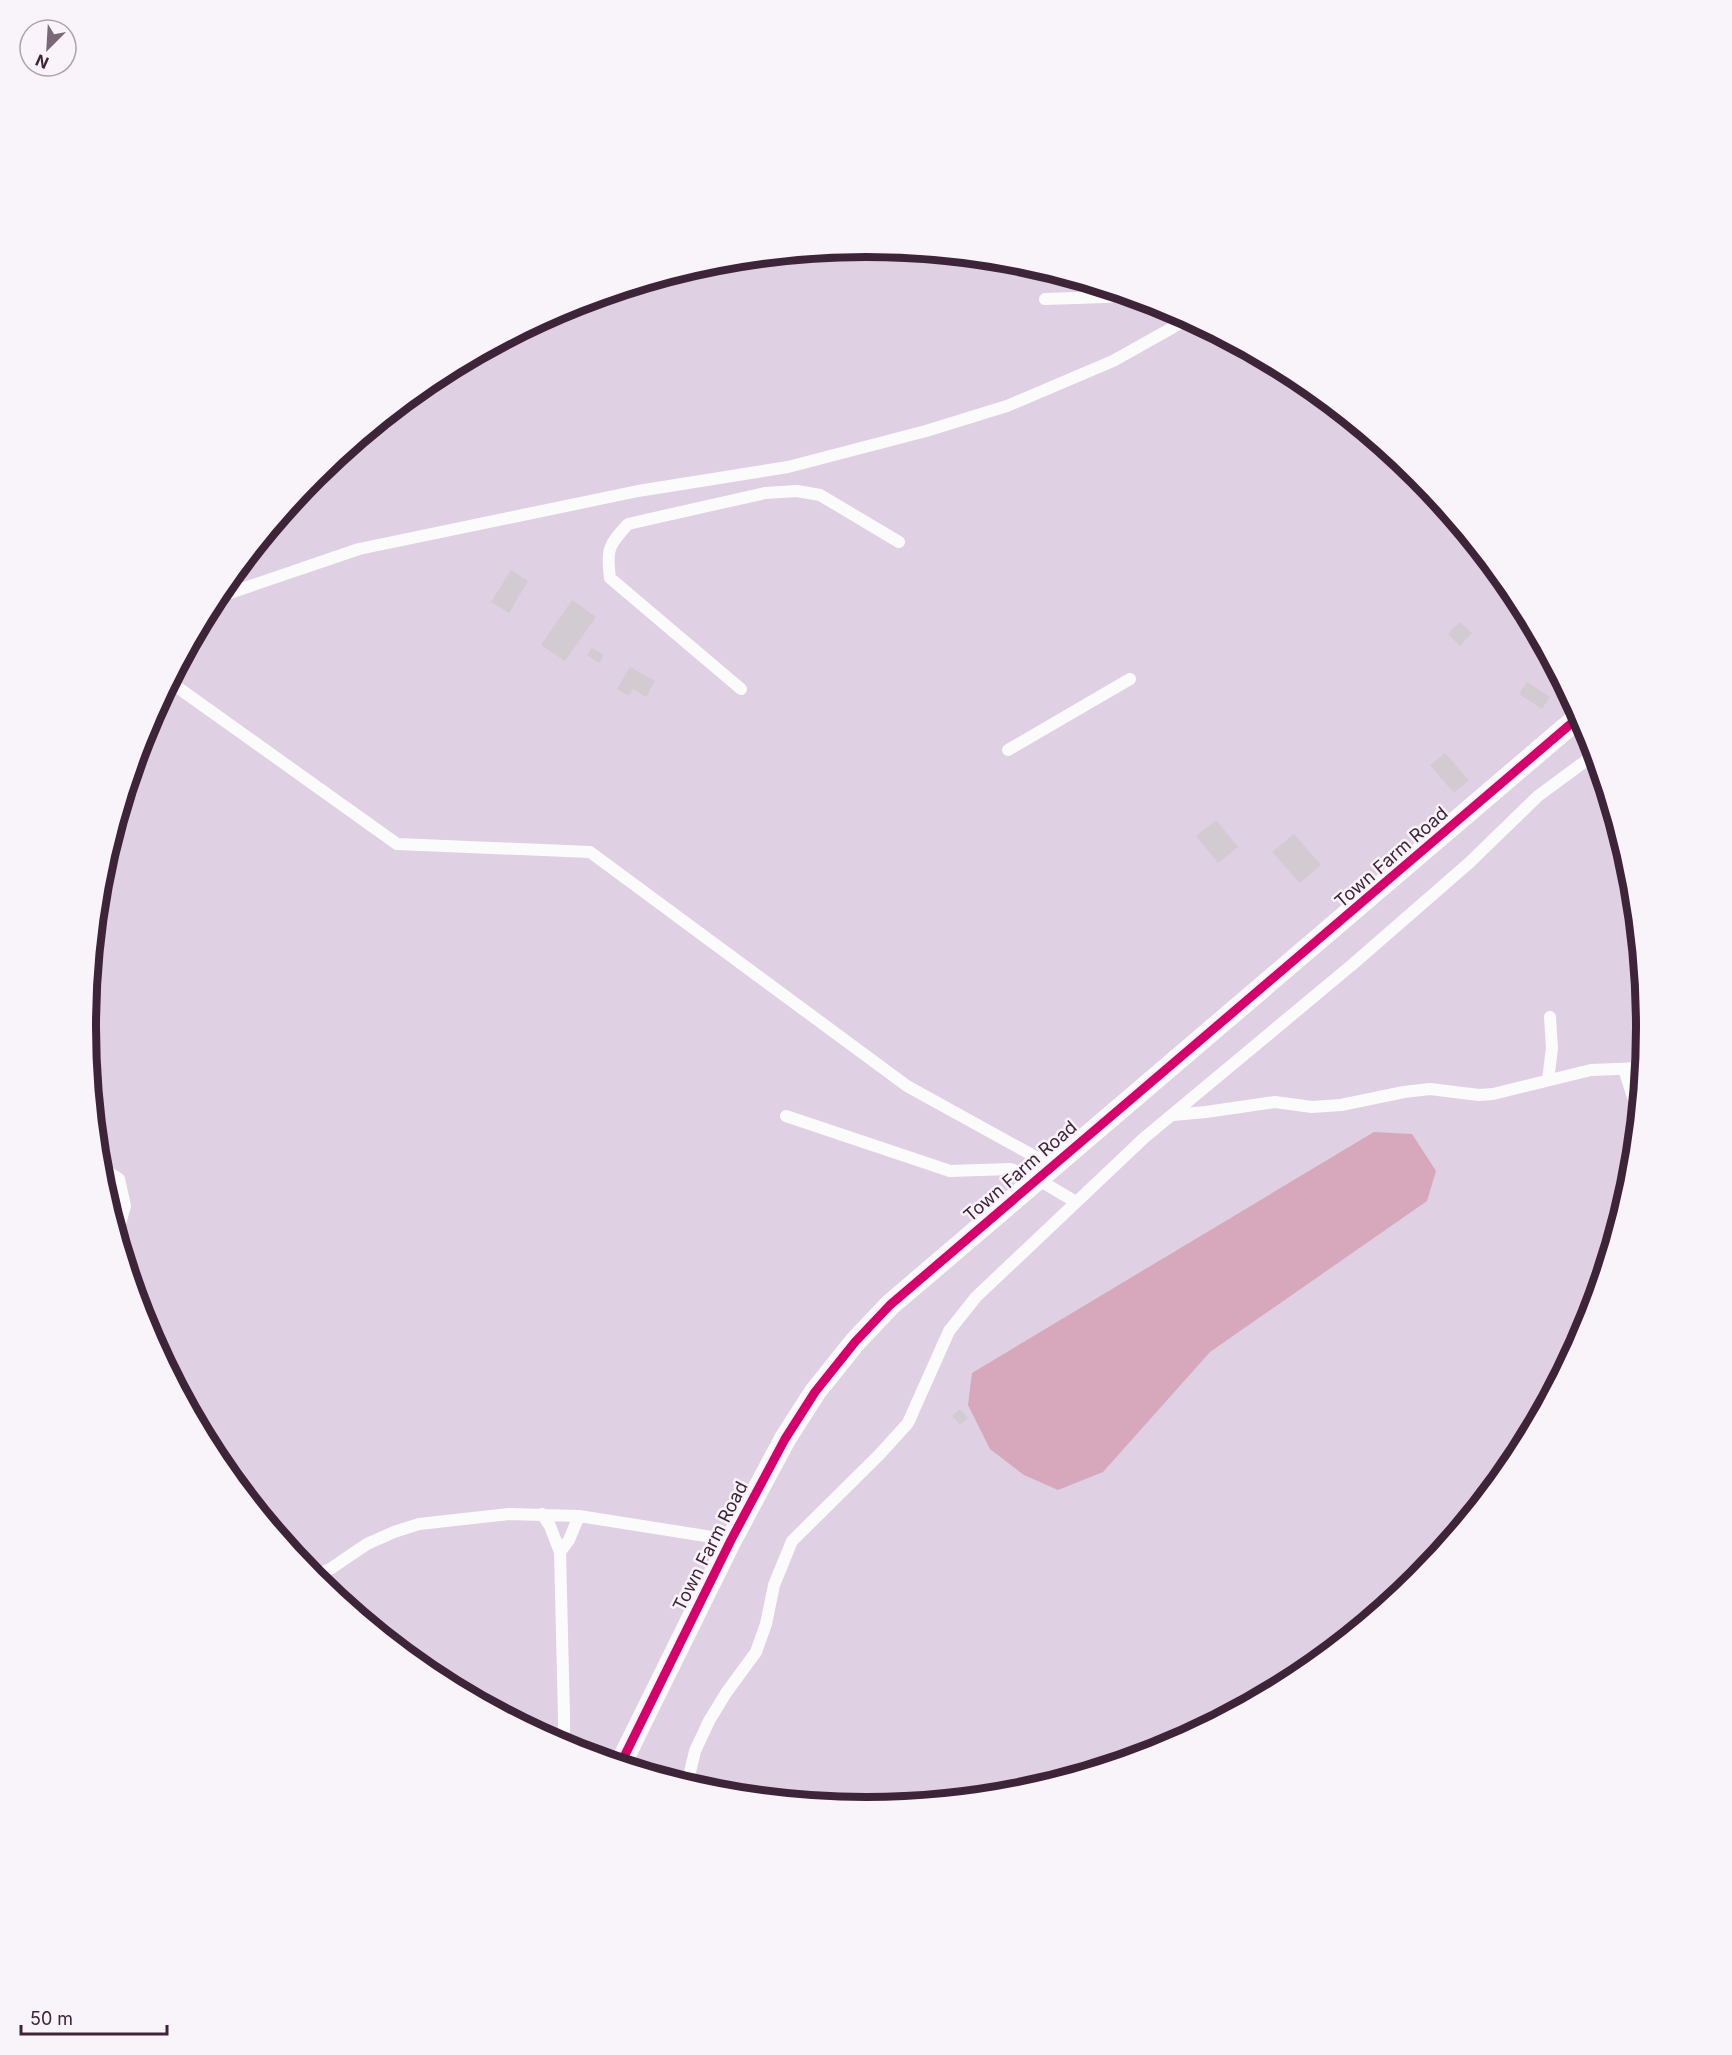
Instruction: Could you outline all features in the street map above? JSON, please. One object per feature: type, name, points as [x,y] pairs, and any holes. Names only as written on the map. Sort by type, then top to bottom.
[{"type":"street","name":"Town Farm Road","points":[[623,1758],[730,1539],[785,1439],[815,1392],[855,1342],[890,1305],[1044,1172],[1572,722]]},
{"type":"lane","points":[[1045,299],[1109,297]]},
{"type":"lane","points":[[231,592],[359,549],[638,491],[788,467],[926,431],[1007,406],[1113,361],[1179,324]]},
{"type":"lane","points":[[741,689],[610,578],[607,558],[614,540],[628,524],[765,493],[798,491],[820,495],[899,542]]},
{"type":"lane","points":[[1008,750],[1130,679]]},
{"type":"lane","points":[[176,686],[398,844],[590,852],[907,1086],[1044,1172],[1076,1202]]},
{"type":"lane","points":[[689,1776],[694,1751],[709,1721],[756,1652],[766,1624],[774,1585],[792,1541],[908,1423],[949,1331],[976,1297],[1144,1138],[1353,964],[1442,886],[1538,796],[1587,760]]},
{"type":"lane","points":[[1548,1080],[1552,1048],[1550,1017]]},
{"type":"lane","points":[[1172,1115],[1275,1102],[1312,1107],[1341,1105],[1430,1089],[1479,1095],[1493,1094],[1591,1070],[1634,1068]]},
{"type":"lane","points":[[1624,1069],[1632,1095]]},
{"type":"lane","points":[[786,1116],[950,1171],[1011,1169],[1044,1172]]},
{"type":"lane","points":[[110,1173],[119,1179],[125,1206],[121,1221]]},
{"type":"lane","points":[[322,1572],[368,1544],[419,1524],[509,1514],[579,1516],[730,1539]]},
{"type":"lane","points":[[542,1514],[550,1526],[560,1552],[563,1735]]},
{"type":"lane","points":[[560,1552],[579,1516]]},
{"type":"shaded area","points":[[866,257],[967,264],[1016,272],[1114,298],[1207,337],[1251,361],[1294,387],[1374,449],[1445,520],[1477,559],[1533,642],[1557,687],[1595,780],[1610,828],[1621,877],[1634,977],[1636,1028],[1629,1128],[1610,1227],[1595,1275],[1557,1368],[1533,1413],[1477,1496],[1445,1535],[1374,1606],[1335,1638],[1294,1668],[1207,1718],[1114,1757],[1065,1771],[1016,1783],[916,1796],[866,1798],[765,1791],[716,1783],[618,1757],[525,1718],[481,1694],[438,1668],[358,1606],[287,1535],[255,1496],[199,1412],[175,1368],[137,1275],[122,1227],[111,1178],[98,1078],[96,1028],[103,927],[122,828],[137,780],[175,687],[199,642],[255,559],[287,520],[358,449],[397,417],[438,387],[525,337],[618,298],[667,284],[716,272],[816,259]]},
{"type":"shaded area","points":[[1374,1132],[1412,1134],[1436,1171],[1427,1201],[1210,1352],[1103,1472],[1058,1490],[1024,1475],[990,1449],[968,1405],[972,1373]]},
{"type":"building","points":[[511,570],[528,581],[509,613],[491,602]]},
{"type":"building","points":[[572,600],[596,617],[565,661],[541,645]]},
{"type":"building","points":[[1460,622],[1472,633],[1460,646],[1448,634]]},
{"type":"building","points":[[592,648],[604,655],[599,663],[587,655]]},
{"type":"building","points":[[630,667],[655,681],[646,697],[633,689],[629,696],[617,689]]},
{"type":"building","points":[[1527,682],[1550,697],[1542,709],[1519,694]]},
{"type":"building","points":[[1445,753],[1469,780],[1454,793],[1430,765]]},
{"type":"building","points":[[1216,820],[1238,847],[1218,863],[1196,836]]},
{"type":"building","points":[[1294,834],[1321,865],[1300,883],[1272,852]]},
{"type":"building","points":[[960,1409],[968,1418],[960,1425],[952,1416]]},
{"type":"cycle path","points":[[623,1758],[731,1540],[785,1439],[815,1392],[855,1342],[890,1305],[1572,722]]}]
